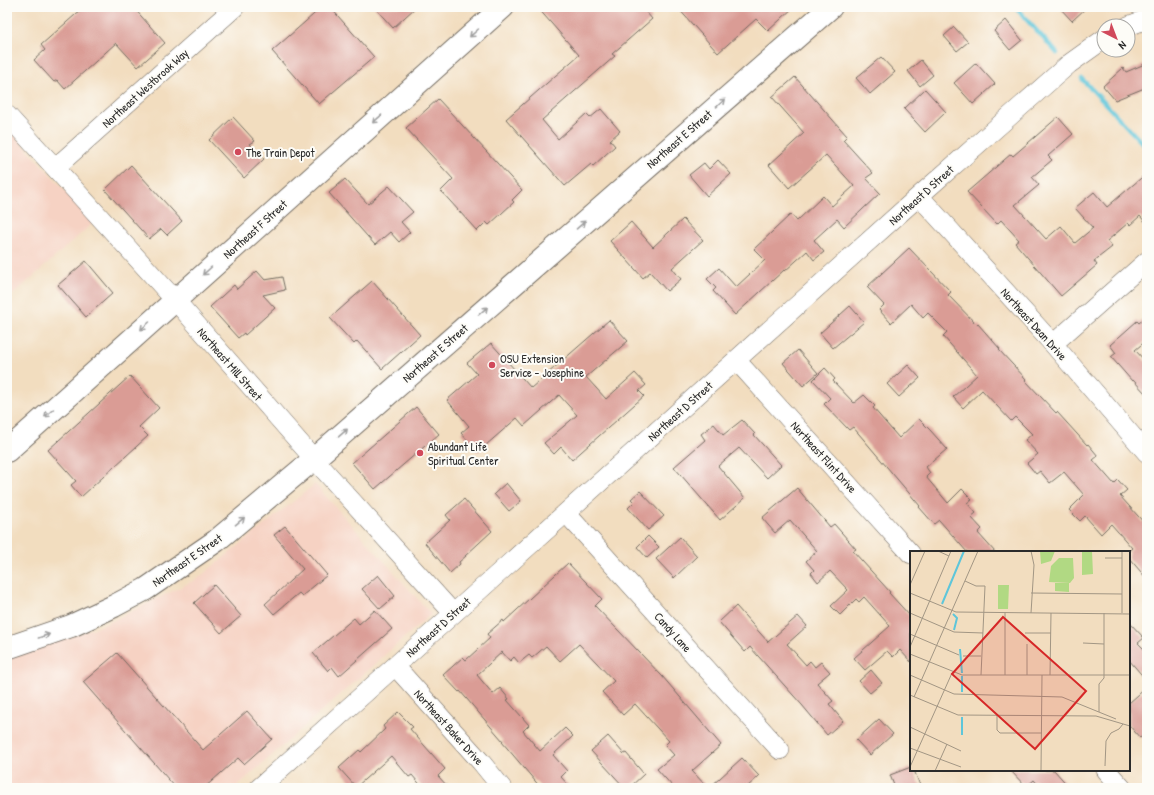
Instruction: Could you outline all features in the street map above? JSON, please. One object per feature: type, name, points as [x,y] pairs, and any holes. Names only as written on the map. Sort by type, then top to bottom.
[{"type":"main road","name":"Northeast F Street","points":[[7,450],[503,7]]},
{"type":"main road","name":"Northeast E Street","points":[[7,648],[72,626],[146,589],[216,541],[314,459],[831,7]]},
{"type":"street","name":"Northeast Westbrook Way","points":[[55,168],[235,7]]},
{"type":"street","points":[[1136,23],[1147,19]]},
{"type":"street","name":"Northeast D Street","points":[[259,788],[919,196],[1069,64],[1096,45]]},
{"type":"street","name":"Northeast Mill Street","points":[[7,114],[453,613]]},
{"type":"street","name":"Northeast Dean Drive","points":[[919,196],[1053,344],[1147,452]]},
{"type":"street","points":[[1053,344],[1147,261]]},
{"type":"street","name":"Northeast Flint Drive","points":[[736,360],[910,553]]},
{"type":"street","name":"Candy Lane","points":[[566,513],[780,750]]},
{"type":"street","name":"Northeast Baker Drive","points":[[395,666],[481,762],[502,788]]},
{"type":"street","points":[[1107,771],[1122,788]]},
{"type":"shaded area","points":[[7,127],[94,222],[7,300]]},
{"type":"shaded area","points":[[315,484],[431,614],[235,788],[7,788],[7,658],[106,624],[197,579]]},
{"type":"building","points":[[84,7],[133,7],[165,43],[138,67],[116,43],[65,89],[57,80],[54,82],[34,60],[45,50],[41,45]]},
{"type":"building","points":[[322,7],[330,7],[374,57],[319,104],[272,51]]},
{"type":"building","points":[[374,7],[416,7],[393,28]]},
{"type":"building","points":[[537,7],[642,7],[652,19],[612,54],[615,56],[542,120],[558,139],[586,114],[590,118],[601,109],[620,131],[610,140],[615,146],[593,166],[591,164],[565,186],[506,119],[579,55]]},
{"type":"building","points":[[677,7],[794,7],[768,31],[756,19],[718,53]]},
{"type":"building","points":[[1059,7],[1087,7],[1072,21]]},
{"type":"building","points":[[1006,20],[1022,40],[1010,50],[994,31]]},
{"type":"building","points":[[954,27],[968,42],[957,51],[944,36]]},
{"type":"building","points":[[881,57],[895,72],[870,94],[856,78]]},
{"type":"building","points":[[921,60],[933,75],[920,86],[908,71]]},
{"type":"building","points":[[976,63],[995,84],[973,104],[954,83]]},
{"type":"building","points":[[1147,63],[1147,87],[1115,100],[1103,86],[1123,68],[1126,72]]},
{"type":"building","points":[[795,77],[847,136],[843,140],[873,173],[866,178],[880,193],[844,227],[837,219],[814,240],[824,252],[814,260],[807,251],[735,315],[713,291],[716,288],[707,279],[719,268],[736,287],[765,260],[754,249],[791,214],[797,221],[823,196],[832,206],[854,186],[826,155],[789,188],[769,165],[804,133],[772,97]]},
{"type":"building","points":[[925,89],[946,112],[925,132],[904,109]]},
{"type":"building","points":[[438,99],[522,190],[512,200],[514,202],[489,225],[486,222],[477,231],[441,191],[453,179],[406,128]]},
{"type":"building","name":"The Train Depot","points":[[233,117],[255,141],[250,144],[264,159],[244,178],[209,140]]},
{"type":"building","points":[[1058,117],[1073,134],[1048,156],[1052,160],[1032,177],[1039,185],[1015,205],[1046,239],[1061,226],[1075,243],[1093,228],[1075,208],[1094,192],[1107,207],[1147,173],[1147,224],[1140,216],[1130,225],[1128,223],[1107,241],[1112,247],[1094,261],[1097,265],[1061,296],[1015,243],[1019,240],[1001,220],[997,224],[967,192],[1011,154],[1013,156]]},
{"type":"building","points":[[718,160],[731,174],[707,196],[689,175],[704,163],[709,169]]},
{"type":"building","points":[[131,165],[182,221],[167,235],[161,229],[149,239],[105,190]]},
{"type":"building","points":[[345,179],[368,204],[389,186],[413,212],[401,222],[410,232],[399,242],[390,232],[375,245],[329,193]]},
{"type":"building","points":[[683,219],[703,240],[672,268],[681,279],[667,291],[650,272],[643,278],[610,241],[631,222],[653,247]]},
{"type":"building","points":[[909,248],[951,292],[948,295],[977,325],[978,324],[1000,349],[999,350],[1026,379],[1025,380],[1087,445],[1088,444],[1098,456],[1093,460],[1114,484],[1118,480],[1127,490],[1120,496],[1147,526],[1147,579],[1130,559],[1129,551],[1132,548],[1111,524],[1101,534],[1085,516],[1080,521],[1069,510],[1084,495],[1064,472],[1050,483],[1040,471],[1036,474],[1027,463],[1038,454],[1025,440],[1032,434],[1015,417],[1011,421],[982,390],[963,408],[953,397],[977,375],[943,336],[947,332],[928,313],[923,318],[911,304],[891,323],[879,310],[884,305],[867,287]]},
{"type":"building","points":[[86,261],[113,293],[86,317],[58,285]]},
{"type":"building","points":[[257,271],[265,280],[282,277],[285,290],[263,295],[275,308],[245,335],[244,333],[238,338],[210,307],[234,285],[237,289]]},
{"type":"building","points":[[372,281],[420,335],[382,369],[357,341],[354,344],[330,318]]},
{"type":"building","points":[[850,306],[864,322],[833,348],[820,333]]},
{"type":"building","points":[[1147,316],[1147,340],[1135,350],[1147,363],[1147,395],[1133,380],[1132,381],[1111,357],[1116,353],[1110,345],[1137,321],[1139,323]]},
{"type":"building","points":[[609,320],[628,341],[586,377],[606,399],[635,373],[646,385],[639,391],[644,396],[572,460],[561,447],[554,454],[544,443],[577,415],[559,395],[524,426],[517,418],[478,452],[461,433],[469,426],[447,400],[477,374],[467,363],[491,343],[531,388]]},
{"type":"building","points":[[798,350],[818,373],[803,386],[783,363]]},
{"type":"building","points":[[908,365],[920,378],[899,397],[887,384]]},
{"type":"building","points":[[825,368],[835,379],[833,381],[854,403],[864,395],[875,406],[873,408],[899,438],[919,419],[947,449],[926,467],[930,473],[926,477],[948,503],[962,489],[972,499],[967,503],[976,513],[971,517],[982,529],[978,533],[994,551],[966,551],[939,520],[934,524],[853,427],[849,430],[824,404],[830,398],[813,380]]},
{"type":"building","points":[[130,376],[159,408],[139,427],[148,436],[81,497],[71,485],[76,481],[48,450]]},
{"type":"building","points":[[416,407],[439,434],[375,489],[352,463]]},
{"type":"building","points":[[742,420],[781,465],[767,478],[739,448],[718,466],[745,498],[720,520],[674,467],[705,440],[701,434],[714,424],[723,435]]},
{"type":"building","points":[[506,483],[521,501],[509,511],[494,494]]},
{"type":"building","points":[[797,488],[830,527],[834,524],[856,549],[853,551],[910,616],[910,661],[900,650],[893,657],[887,651],[865,670],[854,658],[890,626],[864,597],[859,602],[856,599],[840,615],[831,606],[848,590],[830,571],[818,582],[811,573],[814,570],[806,561],[817,551],[790,520],[775,533],[762,518]]},
{"type":"building","points":[[640,491],[664,516],[648,530],[628,508],[634,502],[631,499]]},
{"type":"building","points":[[464,499],[492,531],[459,562],[460,564],[450,573],[425,543],[450,520],[446,515]]},
{"type":"building","points":[[285,526],[327,575],[302,596],[299,593],[274,614],[265,604],[303,569],[274,535]]},
{"type":"building","points":[[648,536],[659,547],[647,558],[637,547]]},
{"type":"building","points":[[680,537],[697,556],[674,578],[656,559]]},
{"type":"building","points":[[568,563],[602,599],[595,606],[662,676],[721,745],[692,771],[708,788],[674,788],[657,769],[674,755],[665,745],[669,741],[635,704],[623,715],[602,692],[614,681],[579,644],[560,661],[546,646],[532,658],[529,655],[519,663],[514,657],[510,661],[502,652],[477,675],[493,694],[500,688],[509,699],[507,700],[529,725],[523,731],[540,751],[565,728],[573,736],[553,755],[567,771],[561,777],[571,788],[541,788],[460,691],[459,692],[443,675],[463,657],[466,660],[490,638],[487,634],[503,620],[504,622]]},
{"type":"building","points":[[378,575],[395,596],[380,609],[362,589]]},
{"type":"building","points":[[214,585],[241,616],[221,633],[194,603]]},
{"type":"building","points":[[736,606],[768,642],[798,616],[807,626],[787,644],[806,665],[810,661],[815,667],[821,662],[830,672],[817,683],[833,701],[829,704],[843,721],[827,735],[750,647],[745,652],[719,622]]},
{"type":"building","points":[[375,610],[392,629],[339,676],[332,667],[328,671],[313,653],[354,618],[359,624]]},
{"type":"building","points":[[1130,623],[1144,638],[1138,643],[1147,652],[1147,681],[1130,661]]},
{"type":"building","points":[[117,653],[203,750],[247,711],[272,739],[244,764],[238,758],[204,788],[176,788],[83,682]]},
{"type":"building","points":[[871,670],[882,683],[870,693],[859,681]]},
{"type":"building","points":[[1147,687],[1147,732],[1140,738],[1130,726],[1130,702]]},
{"type":"building","points":[[398,712],[413,727],[410,729],[445,769],[438,776],[449,788],[423,788],[412,775],[409,777],[391,756],[356,787],[339,768],[359,750],[361,752],[385,729],[383,726]]},
{"type":"building","points":[[879,719],[893,734],[870,755],[856,740]]},
{"type":"building","points":[[608,736],[624,754],[626,753],[644,774],[629,788],[625,788],[591,751]]},
{"type":"building","points":[[742,758],[759,776],[746,788],[709,788]]},
{"type":"building","points":[[910,767],[910,771],[914,771],[921,788],[895,788],[890,775]]},
{"type":"building","points":[[1011,771],[1055,771],[1070,788],[1041,788],[1034,780],[1026,787]]},
{"type":"waterway","points":[[1015,7],[1057,53]]},
{"type":"waterway","points":[[1082,79],[1147,148]]},
{"type":"place","name":"The Train Depot","points":[[238,152]]},
{"type":"place","name":"OSU Extension Service - Josephine","points":[[492,365]]},
{"type":"place","name":"Abundant Life Spiritual Center","points":[[420,453]]}]
